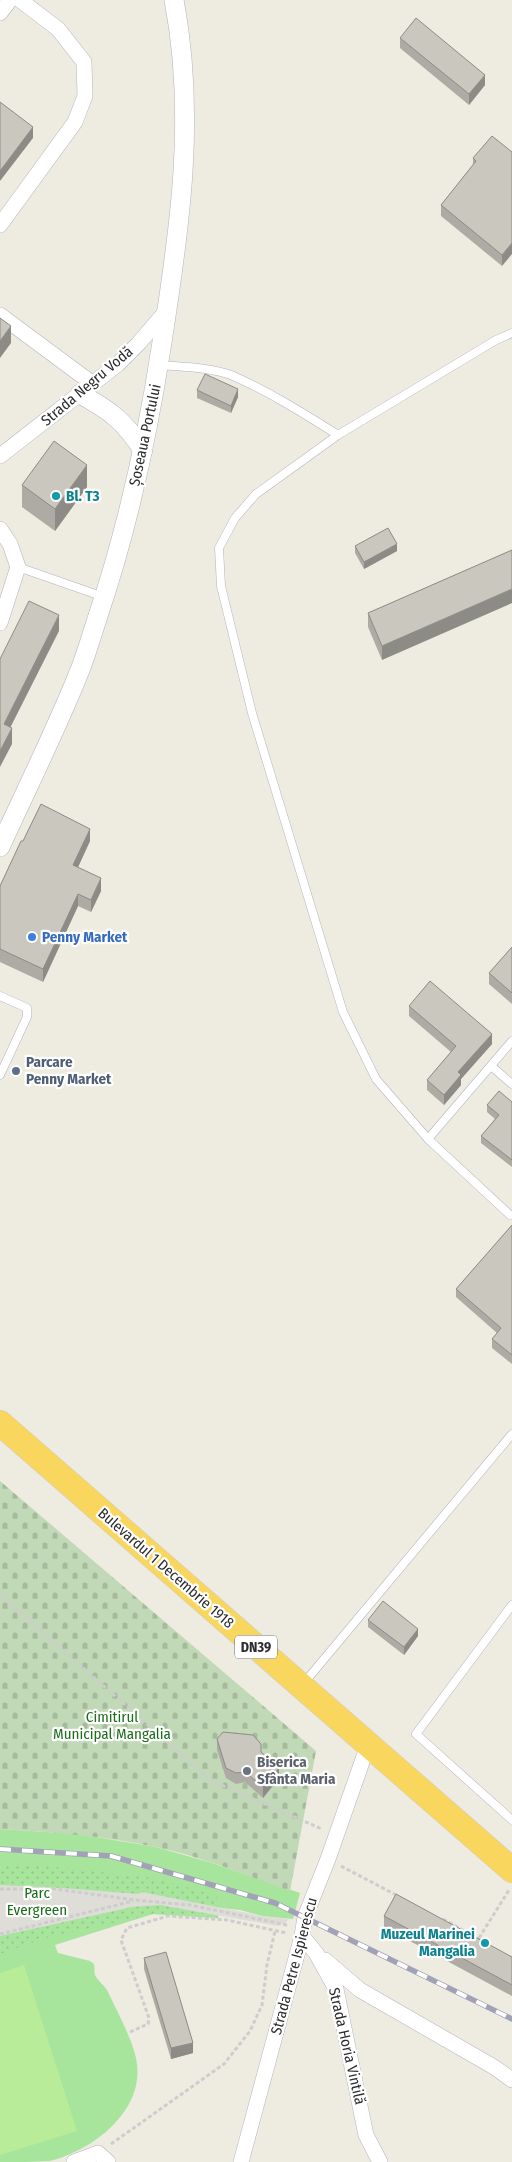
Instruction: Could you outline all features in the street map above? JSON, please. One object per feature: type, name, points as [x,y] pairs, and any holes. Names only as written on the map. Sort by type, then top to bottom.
[{"type":"highway","name":"Bulevardul 1 Decembrie 1918","points":[[0,1423],[512,1870]]},
{"type":"street","points":[[0,13],[10,0]]},
{"type":"street","points":[[0,224],[76,122],[86,96],[84,62],[58,29],[20,0]]},
{"type":"street","name":"Șoseaua Portului","points":[[0,847],[80,669],[115,566],[143,450],[159,365],[179,236],[186,146],[185,75],[174,0]]},
{"type":"street","name":"Strada Negru Vodă","points":[[0,456],[86,389],[138,344],[168,309]]},
{"type":"street","points":[[0,315],[128,428],[143,450]]},
{"type":"street","points":[[0,529],[10,544],[18,567],[0,623]]},
{"type":"street","name":"Strada Petre Ispierescu","points":[[241,2162],[302,1936],[305,1917],[328,1859],[368,1745]]},
{"type":"street","name":"Strada Horia Vintilă","points":[[302,1936],[316,1953],[336,1989],[366,2135],[380,2162]]},
{"type":"street","points":[[316,1953],[360,1990],[494,2067],[512,2080]]},
{"type":"street","points":[[74,2162],[103,2158]]},
{"type":"lane","points":[[510,1215],[428,1139],[376,1079],[343,1012],[252,713],[221,586],[219,548],[235,518],[256,494],[338,435],[496,340],[512,333]]},
{"type":"lane","points":[[159,365],[196,368],[229,375],[296,408],[338,435]]},
{"type":"lane","points":[[18,567],[104,598]]},
{"type":"lane","points":[[0,996],[27,1008],[27,1017],[0,1075]]},
{"type":"lane","points":[[428,1139],[512,1041]]},
{"type":"lane","points":[[491,1066],[512,1084]]},
{"type":"lane","points":[[301,1686],[512,1434]]},
{"type":"lane","points":[[512,1605],[416,1734],[512,1820]]},
{"type":"path","points":[[0,1595],[212,1780],[336,1835]]},
{"type":"path","points":[[328,1859],[404,1899]]},
{"type":"path","points":[[479,1938],[512,1885]]},
{"type":"path","points":[[0,1889],[55,1889],[135,1900],[190,1904],[286,1923],[302,1936]]},
{"type":"path","points":[[0,1934],[135,1900]]},
{"type":"path","points":[[130,2032],[148,2024],[149,2018],[121,1940],[127,1928],[168,1916],[227,1920],[302,1936]]},
{"type":"path","points":[[437,1916],[496,1949]]},
{"type":"path","points":[[103,2158],[132,2128],[224,2064],[235,2051],[250,2031],[262,2005],[267,1965],[275,1931]]},
{"type":"green space","name":"Cimitirul Municipal Mangalia","points":[[0,1481],[316,1751],[290,1891],[207,1861],[156,1847],[78,1835],[0,1829]]},
{"type":"green space","points":[[0,1829],[77,1834],[156,1847],[212,1863],[300,1893],[293,1919],[262,1916],[240,1910],[0,1885]]},
{"type":"green space","name":"Parc Evergreen","points":[[0,1864],[36,1865],[154,1878],[217,1896],[218,1918],[153,1914],[45,1938],[0,1954]]},
{"type":"green space","points":[[132,1907],[218,1918],[153,1914],[55,1945],[58,1953],[90,1961],[94,1964],[95,1975],[107,1990],[125,2027],[136,2056],[137,2082],[132,2098],[123,2114],[111,2127],[82,2149],[50,2161],[0,2162],[0,1936]]},
{"type":"green space","points":[[24,1965],[77,2131],[0,2155],[0,1973]]},
{"type":"shaded area","points":[[0,1885],[138,1894],[142,1892],[262,1916],[289,1919],[277,1926],[160,1905],[132,1907],[0,1936]]},
{"type":"building","points":[[416,18],[485,75],[469,94],[400,38]]},
{"type":"building","points":[[0,102],[33,127],[0,171]]},
{"type":"building","points":[[492,136],[512,152],[512,243],[502,255],[441,205],[476,161],[473,158]]},
{"type":"building","points":[[0,318],[11,326],[0,341]]},
{"type":"building","points":[[205,374],[238,389],[231,406],[197,390]]},
{"type":"building","points":[[54,441],[87,465],[55,509],[22,485]]},
{"type":"building","points":[[388,528],[397,544],[364,562],[355,546]]},
{"type":"building","points":[[512,550],[512,589],[382,646],[368,613]]},
{"type":"building","points":[[29,601],[59,615],[4,724],[12,728],[0,751],[0,659]]},
{"type":"building","name":"Penny Market","points":[[41,804],[90,829],[73,865],[101,878],[91,900],[78,894],[43,969],[0,949],[0,886]]},
{"type":"building","points":[[512,947],[512,993],[489,973]]},
{"type":"building","points":[[430,981],[492,1034],[458,1072],[461,1075],[444,1095],[427,1080],[456,1046],[409,1006]]},
{"type":"building","points":[[499,1091],[512,1102],[512,1160],[481,1136],[499,1115],[487,1105]]},
{"type":"building","points":[[512,1225],[512,1355],[492,1339],[501,1328],[456,1289]]},
{"type":"building","points":[[383,1601],[418,1629],[404,1647],[368,1620]]},
{"type":"building","name":"Biserica Sfânta Maria","points":[[223,1732],[253,1735],[261,1744],[261,1752],[279,1768],[263,1787],[245,1772],[236,1773],[226,1768],[217,1739]]},
{"type":"building","points":[[396,1894],[512,1957],[512,1985],[384,1916]]},
{"type":"building","points":[[166,1952],[193,2043],[171,2048],[144,1958]]},
{"type":"railway","points":[[0,1849],[111,1856],[275,1903],[512,2019]]},
{"type":"place","name":"Bl. T3","points":[[56,496]]},
{"type":"place","name":"Penny Market","points":[[32,937]]},
{"type":"place","name":"Parcare Penny Market","points":[[16,1071]]},
{"type":"place","name":"Biserica Sfânta Maria","points":[[247,1771]]},
{"type":"place","name":"Muzeul Marinei Mangalia","points":[[485,1943]]}]
